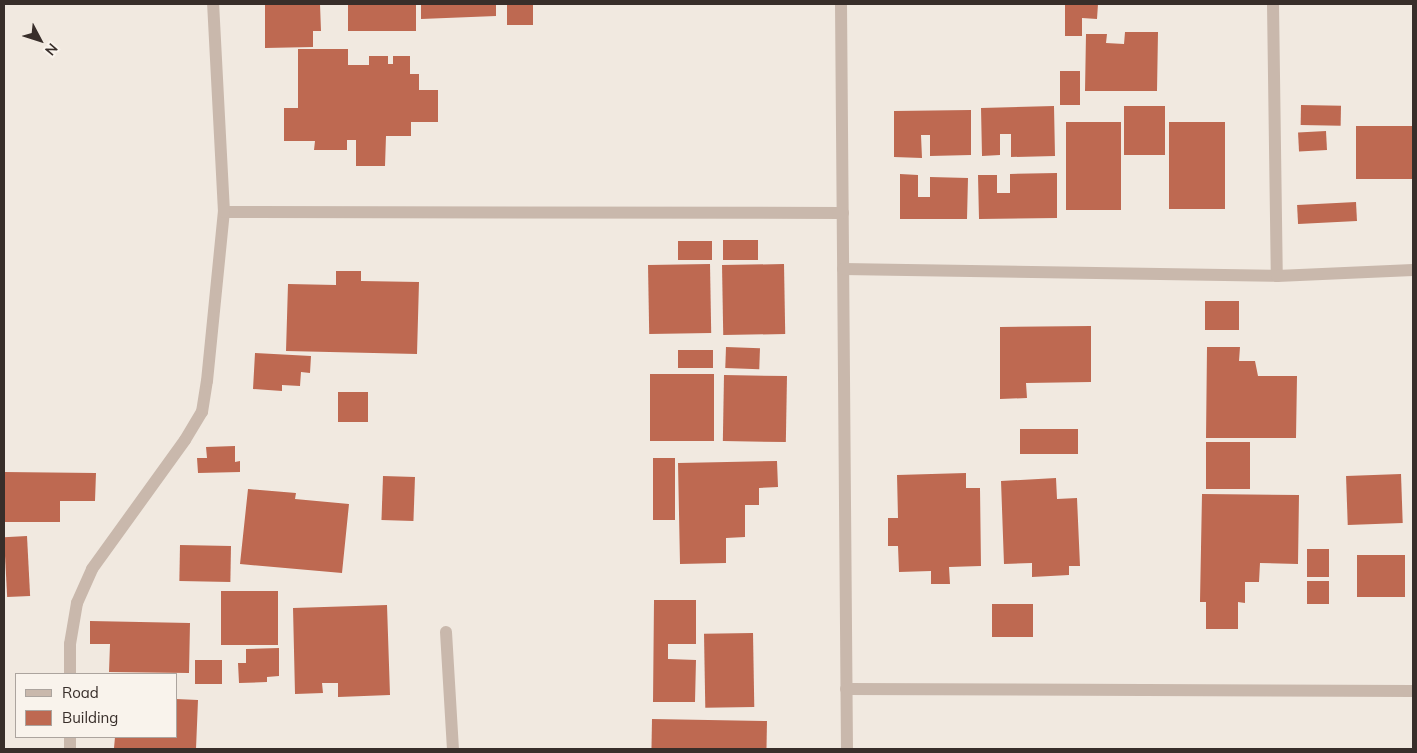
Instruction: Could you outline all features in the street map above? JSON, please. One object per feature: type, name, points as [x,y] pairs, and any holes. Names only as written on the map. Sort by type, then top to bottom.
[{"type":"street","points":[[70,673],[70,644],[77,603],[92,569],[185,440],[202,412],[208,381],[224,212],[212,4]]},
{"type":"street","points":[[841,4],[847,749]]},
{"type":"street","points":[[1273,4],[1277,276]]},
{"type":"street","points":[[224,212],[843,213]]},
{"type":"street","points":[[843,269],[1277,276],[1413,270]]},
{"type":"street","points":[[446,632],[453,749]]},
{"type":"street","points":[[846,689],[1413,691]]},
{"type":"building","points":[[265,4],[320,4],[321,31],[313,31],[313,47],[265,48]]},
{"type":"building","points":[[348,4],[416,4],[416,31],[348,31]]},
{"type":"building","points":[[421,4],[496,4],[496,16],[421,19]]},
{"type":"building","points":[[507,4],[533,4],[533,25],[507,25]]},
{"type":"building","points":[[1065,4],[1098,4],[1097,19],[1082,18],[1082,36],[1065,36]]},
{"type":"building","points":[[1125,32],[1158,32],[1157,91],[1085,91],[1086,34],[1107,34],[1106,43],[1124,44]]},
{"type":"building","points":[[298,49],[348,49],[348,65],[369,65],[369,56],[388,56],[388,64],[393,64],[393,56],[410,56],[410,74],[419,74],[419,90],[438,90],[438,122],[411,122],[411,136],[386,136],[385,166],[356,166],[356,140],[347,140],[347,150],[314,150],[315,141],[284,141],[284,108],[298,108]]},
{"type":"building","points":[[1060,71],[1080,71],[1080,105],[1060,105]]},
{"type":"building","points":[[1301,105],[1341,106],[1341,126],[1301,125]]},
{"type":"building","points":[[1054,106],[1055,156],[1011,157],[1011,134],[1000,134],[1000,155],[982,156],[981,108]]},
{"type":"building","points":[[1124,106],[1165,106],[1165,155],[1124,155]]},
{"type":"building","points":[[971,110],[971,155],[930,156],[930,135],[921,135],[922,158],[894,157],[894,111]]},
{"type":"building","points":[[1066,122],[1121,122],[1121,210],[1066,210]]},
{"type":"building","points":[[1169,122],[1225,122],[1225,209],[1169,209]]},
{"type":"building","points":[[1356,126],[1413,126],[1413,179],[1356,179]]},
{"type":"building","points":[[1326,131],[1327,150],[1299,151],[1298,132]]},
{"type":"building","points":[[1057,173],[1057,218],[979,219],[978,175],[997,175],[997,193],[1010,193],[1010,174]]},
{"type":"building","points":[[900,174],[918,175],[918,197],[930,197],[930,177],[968,178],[967,219],[900,219]]},
{"type":"building","points":[[1356,202],[1357,221],[1298,224],[1297,205]]},
{"type":"building","points":[[723,240],[758,240],[758,260],[723,260]]},
{"type":"building","points":[[678,241],[712,241],[712,260],[678,260]]},
{"type":"building","points":[[710,264],[711,333],[649,334],[648,265]]},
{"type":"building","points":[[784,264],[785,334],[723,335],[722,265]]},
{"type":"building","points":[[336,271],[361,271],[361,281],[419,282],[417,354],[286,351],[288,284],[336,285]]},
{"type":"building","points":[[1205,301],[1239,301],[1239,330],[1205,330]]},
{"type":"building","points":[[1091,326],[1091,382],[1026,383],[1027,398],[1000,399],[1000,327]]},
{"type":"building","points":[[726,347],[760,348],[759,369],[725,368]]},
{"type":"building","points":[[1207,347],[1240,347],[1239,361],[1255,361],[1258,376],[1297,376],[1296,438],[1206,438]]},
{"type":"building","points":[[678,350],[713,350],[713,368],[678,368]]},
{"type":"building","points":[[255,353],[311,356],[310,373],[301,372],[300,386],[282,385],[282,391],[253,389]]},
{"type":"building","points":[[650,374],[714,374],[714,441],[650,441]]},
{"type":"building","points":[[724,375],[787,376],[786,442],[723,441]]},
{"type":"building","points":[[338,392],[368,392],[368,422],[338,422]]},
{"type":"building","points":[[1020,429],[1078,429],[1078,454],[1020,454]]},
{"type":"building","points":[[1206,442],[1250,442],[1250,489],[1206,489]]},
{"type":"building","points":[[235,446],[235,462],[240,461],[240,472],[198,473],[197,458],[207,458],[206,447]]},
{"type":"building","points":[[653,458],[675,458],[675,520],[653,520]]},
{"type":"building","points":[[777,461],[778,487],[759,488],[759,505],[745,505],[745,537],[726,538],[726,563],[680,564],[678,463]]},
{"type":"building","points":[[4,472],[96,473],[95,501],[60,501],[60,522],[4,522]]},
{"type":"building","points":[[966,473],[966,488],[980,488],[981,566],[949,567],[950,584],[931,584],[931,571],[899,572],[898,546],[888,546],[888,518],[898,518],[897,475]]},
{"type":"building","points":[[1401,474],[1403,523],[1348,525],[1346,476]]},
{"type":"building","points":[[383,476],[415,477],[413,521],[381,520]]},
{"type":"building","points":[[1056,478],[1057,499],[1077,498],[1080,566],[1069,566],[1069,575],[1032,577],[1032,563],[1004,564],[1001,481]]},
{"type":"building","points":[[248,489],[296,493],[295,499],[349,504],[342,573],[240,564]]},
{"type":"building","points":[[1202,494],[1299,495],[1298,564],[1260,563],[1259,582],[1245,582],[1245,603],[1238,602],[1238,629],[1206,629],[1206,602],[1200,602]]},
{"type":"building","points":[[27,536],[30,596],[7,597],[4,537]]},
{"type":"building","points":[[180,545],[231,546],[230,582],[179,581]]},
{"type":"building","points":[[1307,549],[1329,549],[1329,577],[1307,577]]},
{"type":"building","points":[[1357,555],[1405,555],[1405,597],[1357,597]]},
{"type":"building","points":[[1307,581],[1329,581],[1329,604],[1307,604]]},
{"type":"building","points":[[221,591],[278,591],[278,645],[221,645]]},
{"type":"building","points":[[654,600],[696,600],[696,644],[668,644],[668,659],[696,660],[695,702],[653,702]]},
{"type":"building","points":[[992,604],[1033,604],[1033,637],[992,637]]},
{"type":"building","points":[[387,605],[390,695],[338,697],[338,683],[322,683],[323,693],[295,694],[293,608]]},
{"type":"building","points":[[90,621],[190,623],[189,673],[109,672],[110,644],[90,644]]},
{"type":"building","points":[[753,633],[754,707],[705,708],[704,634]]},
{"type":"building","points":[[279,648],[279,676],[267,677],[267,682],[239,683],[238,663],[246,663],[246,649]]},
{"type":"building","points":[[195,660],[222,660],[222,684],[195,684]]},
{"type":"building","points":[[178,699],[198,700],[196,749],[114,748],[115,738],[178,738]]},
{"type":"building","points":[[652,719],[767,721],[766,749],[651,749]]}]
